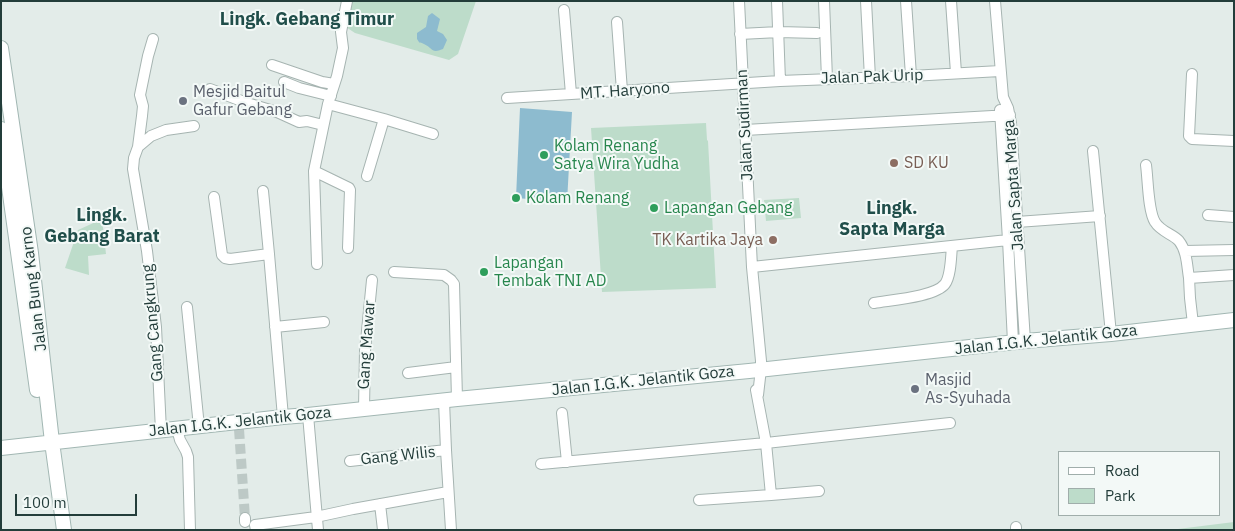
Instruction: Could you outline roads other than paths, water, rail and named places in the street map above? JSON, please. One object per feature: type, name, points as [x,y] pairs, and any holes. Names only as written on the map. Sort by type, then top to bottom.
[{"type":"street","points":[[317,264],[315,166],[323,125],[343,48],[341,32],[347,1]]},
{"type":"street","name":"Jalan Sudirman","points":[[739,1],[755,370],[766,443],[771,496]]},
{"type":"street","points":[[777,1],[780,81]]},
{"type":"street","points":[[824,1],[827,79]]},
{"type":"street","points":[[866,1],[870,78]]},
{"type":"street","points":[[906,1],[911,76]]},
{"type":"street","points":[[951,1],[956,73]]},
{"type":"street","name":"Jalan Sapta Marga","points":[[995,1],[1003,97],[1008,108],[1005,115],[1017,222],[1016,291]]},
{"type":"street","points":[[564,10],[571,94]]},
{"type":"street","points":[[617,22],[622,91]]},
{"type":"street","points":[[740,34],[817,33]]},
{"type":"street","name":"Gang Cangkrung","points":[[153,39],[140,95],[143,108],[133,169],[147,251],[156,327],[161,431]]},
{"type":"street","name":"Jalan Bung Karno","points":[[2,55],[48,443],[64,530]]},
{"type":"street","points":[[272,65],[322,82],[334,84]]},
{"type":"street","name":"Jalan Pak Urip","points":[[743,84],[1000,71]]},
{"type":"street","points":[[1192,74],[1189,136],[1192,139],[1234,141]]},
{"type":"street","points":[[284,82],[329,100],[433,134]]},
{"type":"street","name":"MT. Haryono","points":[[507,98],[743,84]]},
{"type":"street","points":[[210,89],[277,112],[299,122],[306,121],[323,125]]},
{"type":"street","points":[[745,130],[1005,115],[1008,240],[1016,291],[1019,342]]},
{"type":"street","points":[[367,176],[384,119]]},
{"type":"street","points":[[138,147],[151,136],[166,130],[194,126]]},
{"type":"street","points":[[1,129],[3,156],[23,240]]},
{"type":"street","points":[[1094,150],[1111,334]]},
{"type":"street","points":[[1146,165],[1151,208],[1155,221],[1164,232],[1178,241],[1185,251],[1190,278],[1193,324]]},
{"type":"street","points":[[315,166],[349,188],[348,248]]},
{"type":"street","points":[[262,191],[282,417]]},
{"type":"street","points":[[214,197],[222,255],[230,259],[269,254]]},
{"type":"street","points":[[1208,215],[1234,217]]},
{"type":"street","points":[[1017,222],[1100,216]]},
{"type":"street","points":[[752,267],[1008,240]]},
{"type":"street","points":[[874,303],[921,296],[944,285],[948,277],[952,246]]},
{"type":"street","points":[[1185,251],[1234,250]]},
{"type":"street","points":[[394,272],[435,274],[444,276],[454,284],[456,367],[450,400],[446,450],[451,530]]},
{"type":"street","points":[[1190,278],[1234,275]]},
{"type":"street","name":"Gang Mawar","points":[[364,410],[365,351],[372,280]]},
{"type":"street","points":[[187,307],[199,427]]},
{"type":"street","name":"Jalan I.G.K. Jelantik Goza","points":[[1,448],[176,429],[239,426],[282,417],[1234,320]]},
{"type":"street","points":[[275,327],[324,322]]},
{"type":"street","points":[[408,373],[456,367]]},
{"type":"street","points":[[562,413],[567,462]]},
{"type":"street","points":[[308,415],[318,530]]},
{"type":"street","points":[[541,464],[766,443],[950,423]]},
{"type":"street","points":[[176,429],[188,457],[190,530]]},
{"type":"street","points":[[48,443],[55,530]]},
{"type":"street","name":"Gang Wilis","points":[[350,461],[446,450]]},
{"type":"street","points":[[699,500],[819,491]]},
{"type":"street","points":[[256,530],[255,525],[316,517],[448,492]]},
{"type":"street","points":[[380,504],[383,530]]},
{"type":"water","points":[[432,13],[440,19],[437,31],[443,34],[447,40],[443,49],[436,51],[419,43],[417,39],[417,33],[426,27],[428,16]]},
{"type":"water","name":"Kolam Renang Satya Wira Yudha","points":[[520,108],[572,112],[567,202],[516,198]]},
{"type":"tunnel","points":[[239,429],[245,518]]},
{"type":"place","name":"Mesjid Baitul Gafur Gebang","points":[[183,101]]},
{"type":"place","name":"Kolam Renang Satya Wira Yudha","points":[[544,155]]},
{"type":"place","name":"SD KU","points":[[894,163]]},
{"type":"place","name":"Kolam Renang","points":[[516,198]]},
{"type":"place","name":"Lapangan Gebang","points":[[654,208]]},
{"type":"place","name":"TK Kartika Jaya","points":[[773,240]]},
{"type":"place","name":"Lapangan Tembak TNI AD","points":[[484,272]]},
{"type":"place","name":"Masjid As-Syuhada","points":[[915,389]]},
{"type":"district","name":"Lingk. Gebang Timur","points":[[307,20]]},
{"type":"district","name":"Lingk. Sapta Marga","points":[[892,219]]},
{"type":"district","name":"Lingk. Gebang Barat","points":[[102,226]]}]
